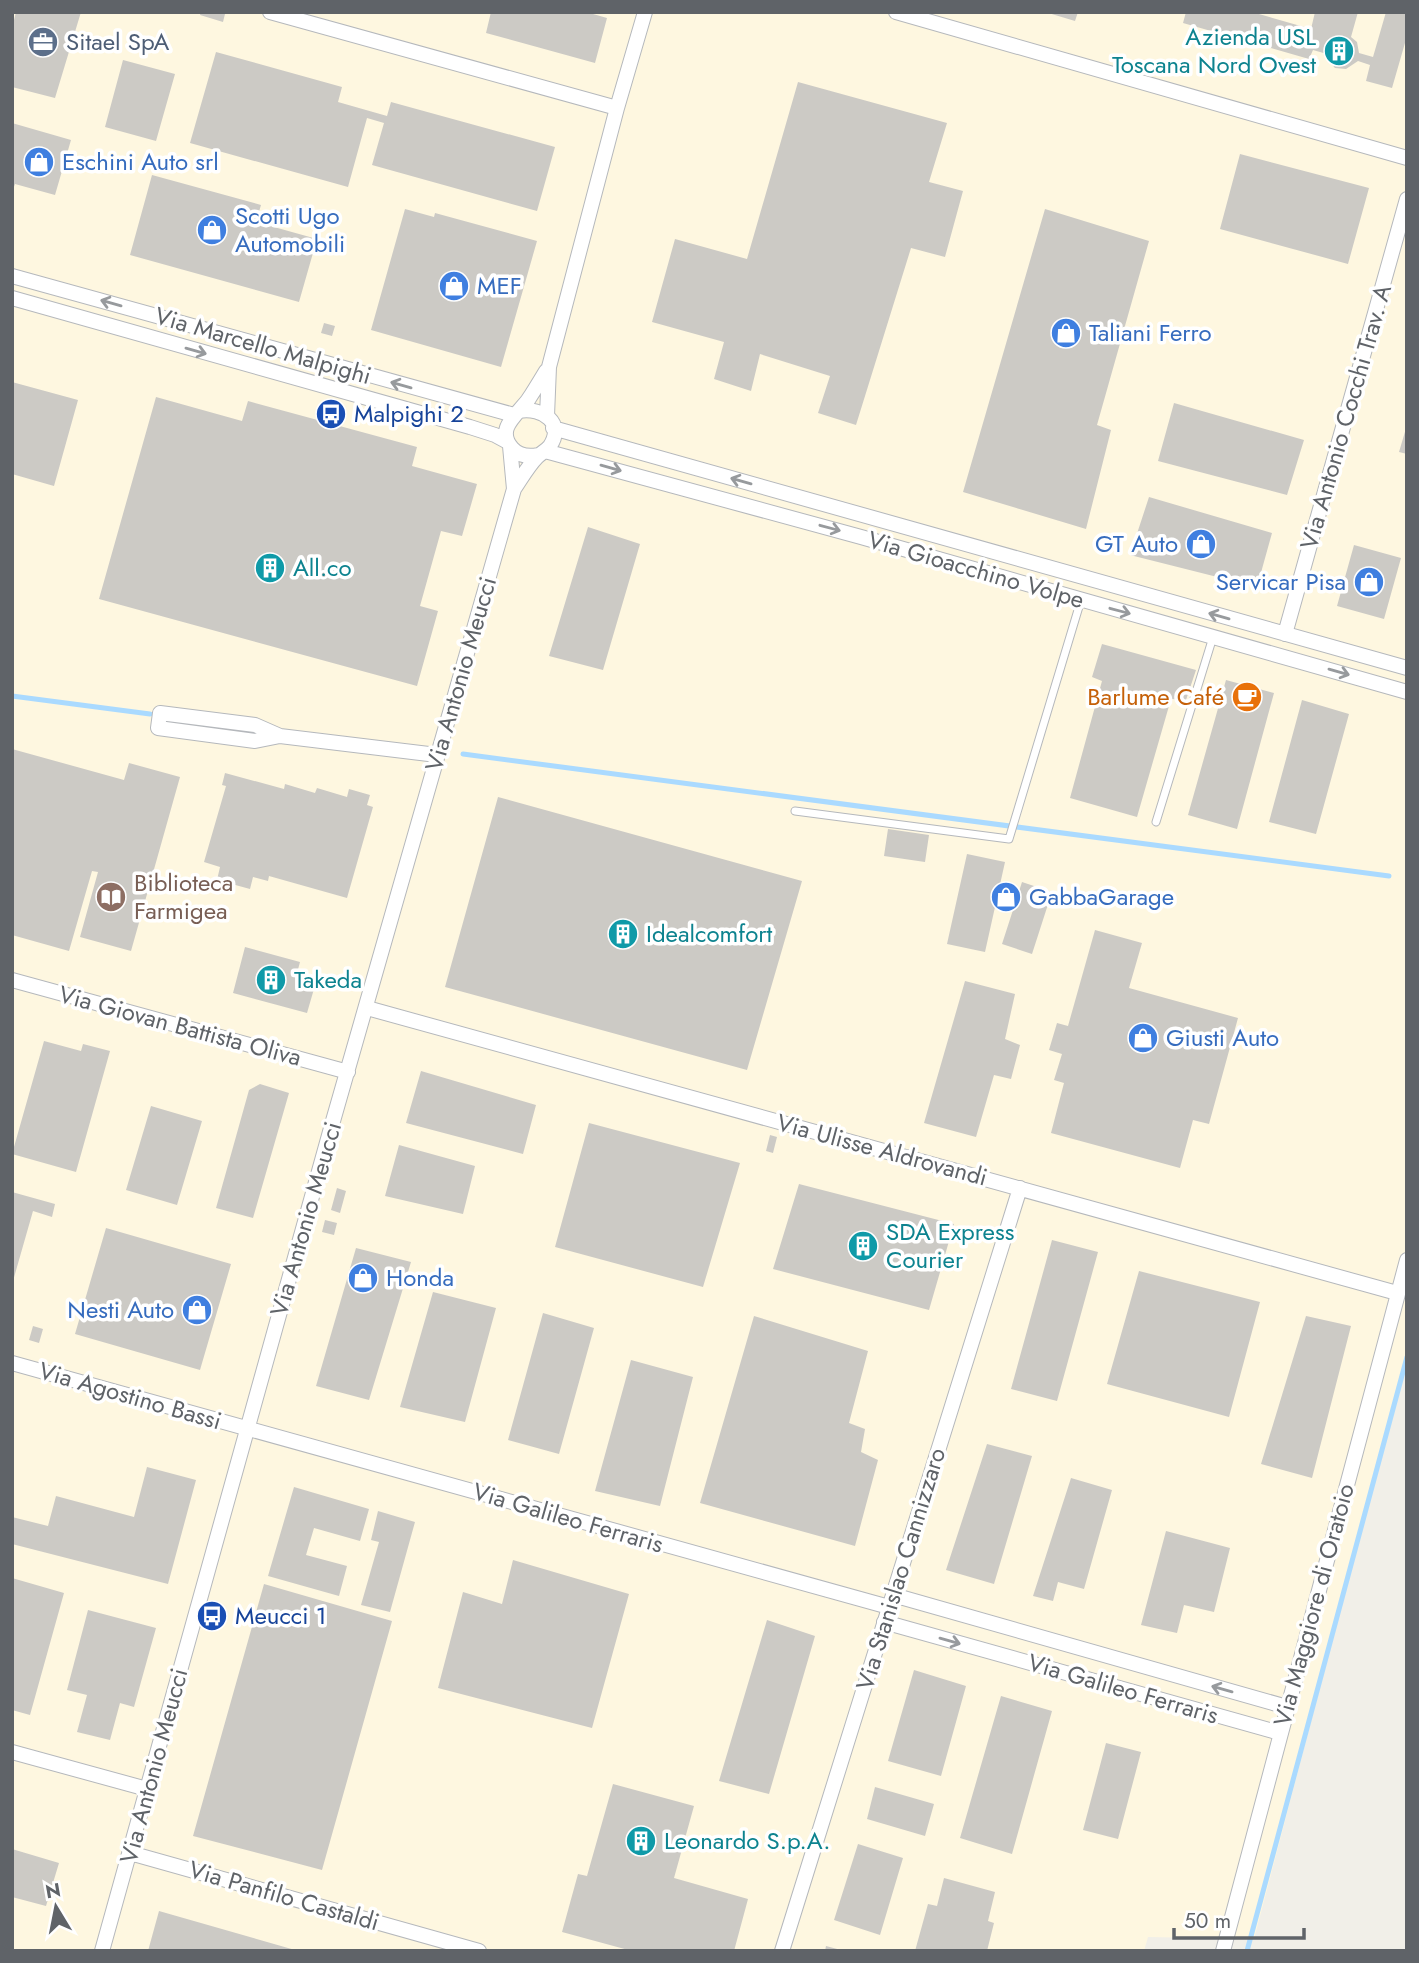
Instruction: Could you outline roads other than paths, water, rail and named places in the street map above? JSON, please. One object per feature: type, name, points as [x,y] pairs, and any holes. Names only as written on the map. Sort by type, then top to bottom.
[{"type":"street","points":[[270,12],[617,108]]},
{"type":"street","name":"Via Antonio Meucci","points":[[102,1951],[514,489],[551,443],[549,367],[645,12]]},
{"type":"street","points":[[896,12],[1407,158]]},
{"type":"street","name":"Via Antonio Cocchi Trav. A","points":[[1285,635],[1407,199]]},
{"type":"street","name":"Via Marcello Malpighi","points":[[12,276],[517,413]]},
{"type":"street","name":"Via Marcello Malpighi","points":[[12,298],[470,427],[495,435],[509,444]]},
{"type":"street","name":"Via Antonio Meucci","points":[[514,489],[507,425],[549,367]]},
{"type":"street","points":[[517,413],[531,409],[550,422]]},
{"type":"street","name":"Via Gioacchino Volpe","points":[[550,422],[1407,668]]},
{"type":"street","points":[[509,444],[523,455],[542,453]]},
{"type":"street","name":"Via Gioacchino Volpe","points":[[542,453],[861,537],[1407,692]]},
{"type":"street","points":[[280,736],[255,741],[158,728],[160,713],[255,725],[280,736],[437,755]]},
{"type":"street","name":"Via Giovan Battista Oliva","points":[[12,980],[348,1072]]},
{"type":"street","name":"Via Ulisse Aldrovandi","points":[[367,1008],[1397,1293]]},
{"type":"street","name":"Via Stanislao Cannizzaro","points":[[782,1951],[1020,1188]]},
{"type":"street","name":"Via Maggiore di Oratoio","points":[[1223,1951],[1407,1260]]},
{"type":"street","name":"Via Agostino Bassi","points":[[12,1363],[248,1429]]},
{"type":"street","name":"Via Galileo Ferraris","points":[[248,1429],[1287,1707]]},
{"type":"street","name":"Via Galileo Ferraris","points":[[884,1622],[1280,1733]]},
{"type":"street","points":[[12,1752],[147,1789]]},
{"type":"street","name":"Via Panfilo Castaldi","points":[[130,1853],[479,1951]]},
{"type":"lane","points":[[795,811],[1009,839],[1081,600]]},
{"type":"lane","points":[[1156,822],[1214,636]]},
{"type":"waterway","points":[[12,696],[150,714]]},
{"type":"waterway","points":[[463,754],[1389,876]]},
{"type":"waterway","points":[[1247,1951],[1407,1357]]},
{"type":"place","name":"Sitael SpA","points":[[43,42]]},
{"type":"place","name":"Azienda USL Toscana Nord Ovest","points":[[1339,51]]},
{"type":"place","name":"Eschini Auto srl","points":[[39,162]]},
{"type":"place","name":"Scotti Ugo Automobili","points":[[212,230]]},
{"type":"place","name":"MEF","points":[[454,286]]},
{"type":"place","name":"Taliani Ferro","points":[[1066,333]]},
{"type":"place","name":"Malpighi 2","points":[[331,414]]},
{"type":"place","name":"GT Auto","points":[[1201,544]]},
{"type":"place","name":"All.co","points":[[270,568]]},
{"type":"place","name":"Servicar Pisa","points":[[1369,582]]},
{"type":"place","name":"Barlume Café","points":[[1247,697]]},
{"type":"place","name":"Biblioteca Farmigea","points":[[111,897]]},
{"type":"place","name":"GabbaGarage","points":[[1006,897]]},
{"type":"place","name":"Idealcomfort","points":[[623,934]]},
{"type":"place","name":"Takeda","points":[[271,980]]},
{"type":"place","name":"Giusti Auto","points":[[1143,1038]]},
{"type":"place","name":"SDA Express Courier","points":[[863,1246]]},
{"type":"place","name":"Honda","points":[[363,1278]]},
{"type":"place","name":"Nesti Auto","points":[[197,1310]]},
{"type":"place","name":"Meucci 1","points":[[212,1616]]},
{"type":"place","name":"Leonardo S.p.A.","points":[[641,1841]]}]
